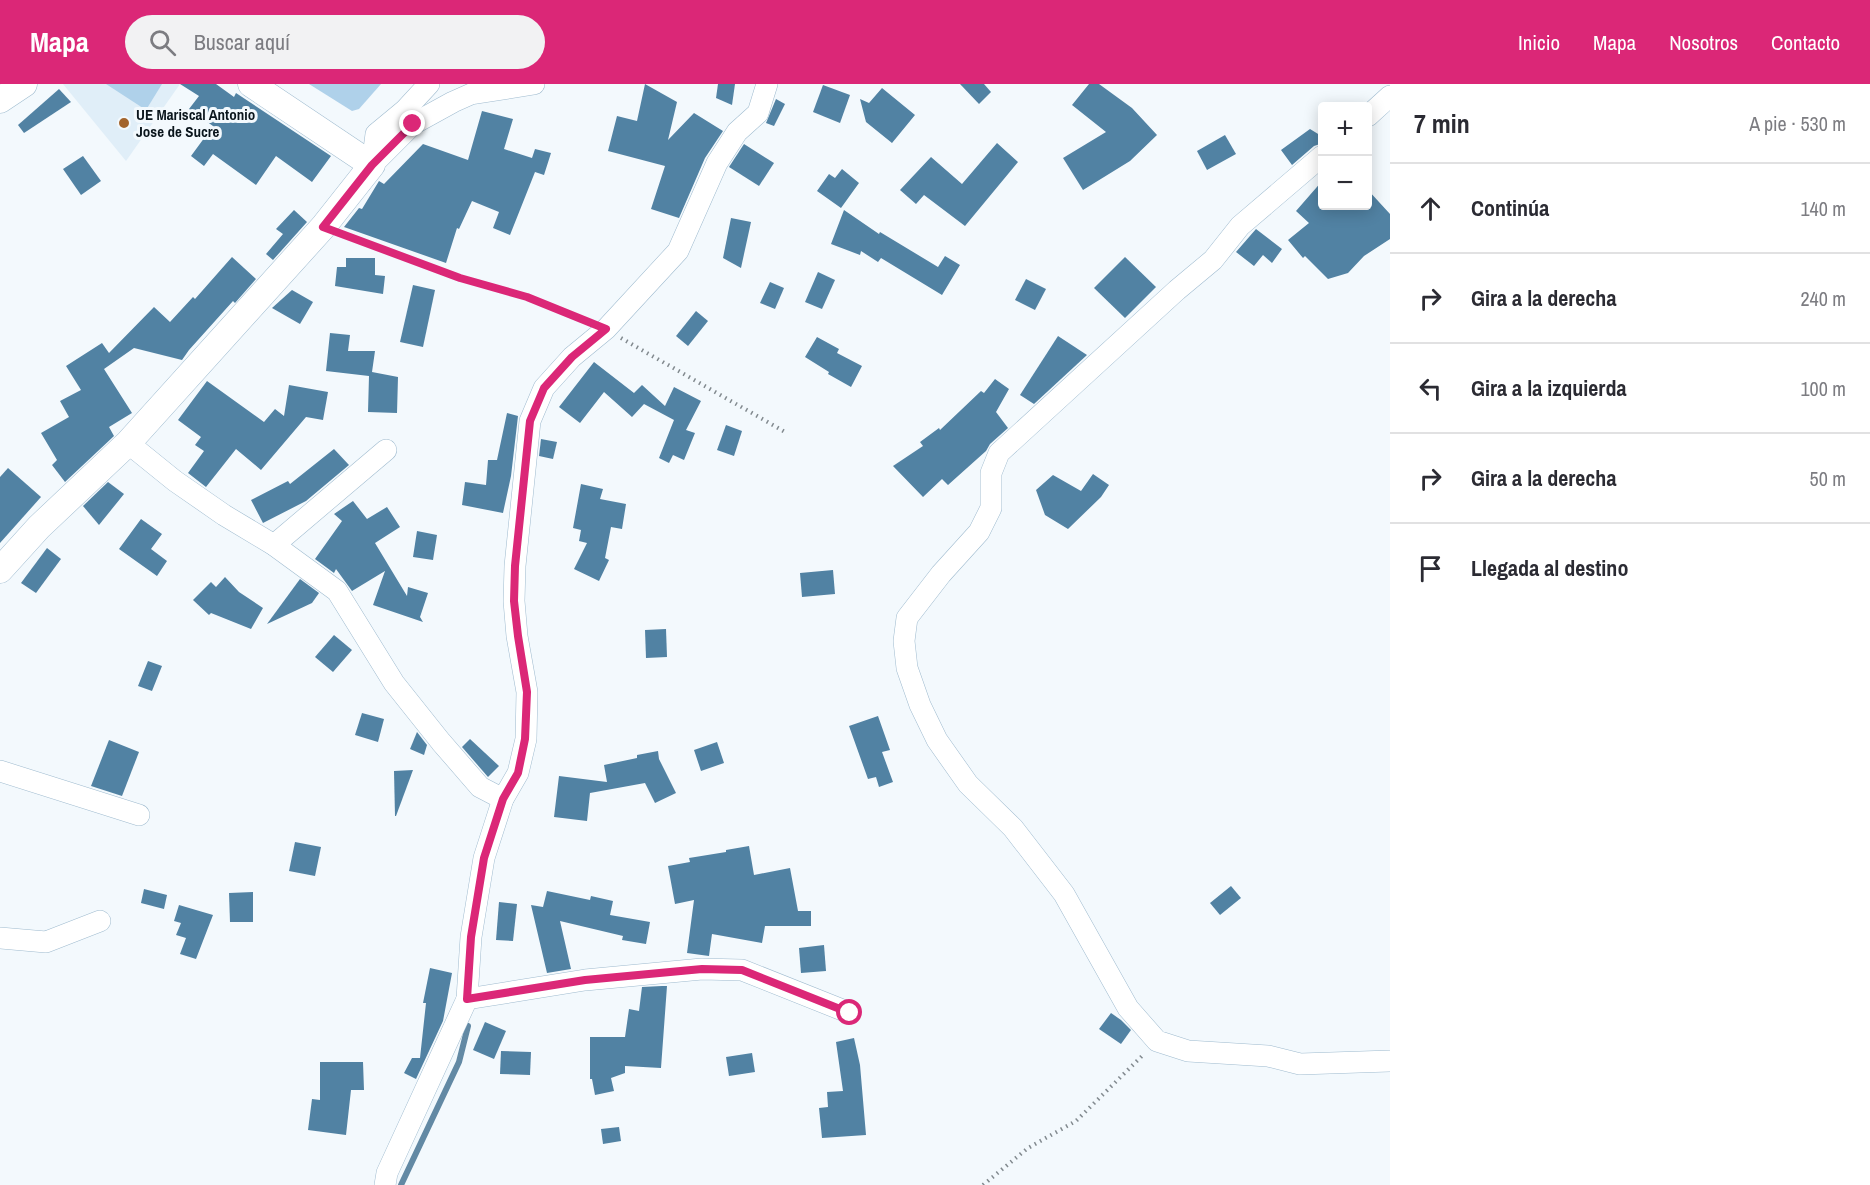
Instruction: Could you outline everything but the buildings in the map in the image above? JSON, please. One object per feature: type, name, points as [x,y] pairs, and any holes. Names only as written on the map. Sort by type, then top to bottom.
[{"type":"street","points":[[0,100],[24,84]]},
{"type":"street","points":[[252,84],[372,165]]},
{"type":"street","points":[[372,165],[376,134],[405,110],[429,84]]},
{"type":"street","points":[[0,570],[39,527],[128,443],[323,227],[372,165],[413,124],[471,94],[534,84]]},
{"type":"street","points":[[385,1185],[387,1173],[467,999],[471,937],[484,858],[503,799],[518,773],[525,739],[527,692],[514,601],[516,546],[530,421],[544,388],[572,357],[606,329],[678,251],[717,163],[737,132],[758,113],[766,84]]},
{"type":"street","points":[[1372,112],[1390,96]]},
{"type":"street","points":[[1318,160],[1240,226],[1213,260],[1177,290],[999,453],[991,473],[991,508],[979,532],[941,574],[907,618],[904,641],[907,668],[920,705],[937,740],[968,784],[1013,828],[1064,894],[1128,1008],[1157,1041],[1188,1051],[1268,1056],[1300,1064],[1390,1061]]},
{"type":"street","points":[[128,443],[175,481],[274,546],[337,591],[393,683],[480,787],[503,799]]},
{"type":"street","points":[[274,546],[386,450]]},
{"type":"street","points":[[0,771],[139,815]]},
{"type":"street","points":[[0,938],[46,942],[100,921]]},
{"type":"street","points":[[467,999],[585,980],[702,969],[742,970],[850,1013]]},
{"type":"path","points":[[323,227],[460,278],[527,297],[606,329],[785,432]]},
{"type":"path","points":[[983,1185],[1028,1148],[1076,1121],[1157,1041]]},
{"type":"shaded area","name":"UE Mariscal Antonio Jose de Sucre","points":[[63,84],[180,84],[126,161]]},
{"type":"shaded area","points":[[106,84],[162,84],[146,110]]},
{"type":"shaded area","points":[[309,84],[381,84],[359,109],[352,111]]},
{"type":"waterway","points":[[401,1185],[459,1062],[468,1026]]},
{"type":"place","name":"UE Mariscal Antonio Jose de Sucre","points":[[124,123]]},
{"type":"route","points":[[413,124],[372,165],[323,227],[460,278],[527,297],[606,329],[572,357],[544,388],[530,421],[519,515],[514,601],[527,692],[525,739],[518,773],[503,799],[484,858],[471,937],[467,999],[585,980],[702,969],[742,970],[850,1013]]}]
